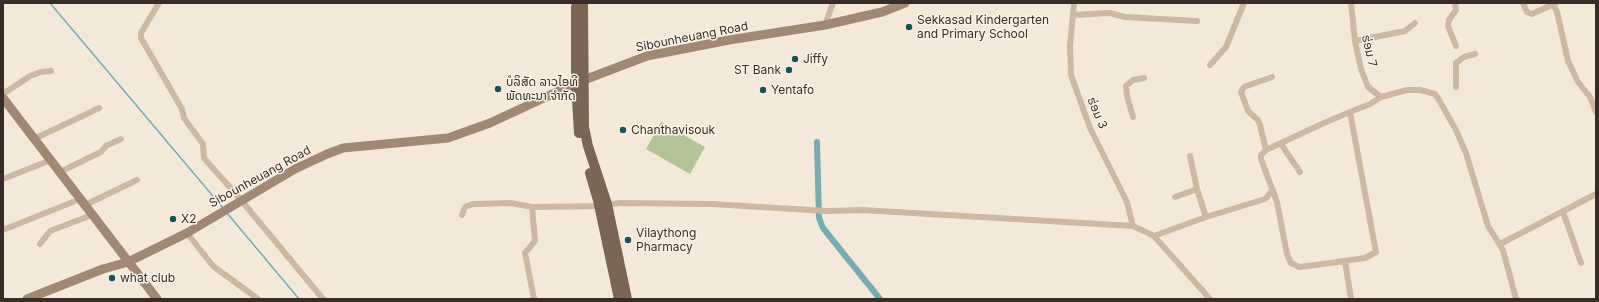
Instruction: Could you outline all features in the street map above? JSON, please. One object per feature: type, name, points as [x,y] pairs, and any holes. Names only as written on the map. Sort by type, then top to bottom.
[{"type":"main road","points":[[576,3],[580,82]]},
{"type":"main road","points":[[583,3],[578,127],[580,140],[603,205],[627,299]]},
{"type":"main road","points":[[603,205],[619,299]]},
{"type":"street","points":[[158,3],[141,33],[141,38],[182,109],[184,118],[203,144],[204,158],[239,202],[323,299]]},
{"type":"street","points":[[825,24],[833,3]]},
{"type":"street","name":"Sibounheuang Road","points":[[27,299],[103,269],[128,262],[187,233],[295,169],[342,148],[448,138],[490,123],[580,82],[647,56],[729,40],[825,24],[882,12],[905,3]]},
{"type":"street","name":"ຮ່ອມ 3","points":[[1074,3],[1070,46],[1071,74],[1090,128],[1125,196],[1132,216],[1133,226]]},
{"type":"street","points":[[1210,65],[1226,47],[1244,3]]},
{"type":"street","name":"ຮ່ອມ 7","points":[[1351,3],[1355,41],[1361,69],[1366,84],[1371,91],[1381,97]]},
{"type":"street","points":[[1455,3],[1456,10],[1449,20],[1448,26],[1456,46]]},
{"type":"street","points":[[1523,3],[1527,12],[1532,14],[1554,4],[1568,61],[1578,82],[1590,97],[1596,112]]},
{"type":"street","points":[[1073,15],[1110,14],[1125,17],[1197,21]]},
{"type":"street","points":[[1355,41],[1405,31],[1415,23]]},
{"type":"street","points":[[1456,87],[1456,63],[1464,57],[1475,54]]},
{"type":"street","points":[[3,94],[30,76],[41,72],[51,72]]},
{"type":"street","points":[[1266,150],[1258,120],[1248,111],[1241,92],[1244,87],[1272,77]]},
{"type":"street","points":[[1133,117],[1127,96],[1126,86],[1129,82],[1144,78]]},
{"type":"street","points":[[1350,112],[1376,252],[1365,258],[1345,261],[1299,267],[1292,263],[1287,254],[1277,202],[1260,159],[1262,155],[1266,150],[1350,112],[1370,104],[1381,97],[1407,90],[1420,90],[1434,94],[1440,100],[1456,130],[1466,153],[1488,226],[1500,244],[1516,299]]},
{"type":"street","points":[[3,98],[6,108],[51,160],[157,299]]},
{"type":"street","points":[[34,139],[99,108]]},
{"type":"street","points":[[60,172],[100,152],[106,146],[121,139]]},
{"type":"street","points":[[1281,144],[1300,172]]},
{"type":"street","points":[[1190,156],[1197,189],[1206,217]]},
{"type":"street","points":[[3,179],[51,160]]},
{"type":"street","points":[[3,230],[82,202],[137,180]]},
{"type":"street","points":[[1175,197],[1197,189]]},
{"type":"street","points":[[1154,236],[1206,217],[1265,199],[1273,190]]},
{"type":"street","points":[[1500,244],[1596,194]]},
{"type":"street","points":[[462,215],[465,207],[473,204],[511,203],[532,207],[603,205],[620,203],[711,204],[826,211],[862,210],[1133,226],[1154,236],[1210,299]]},
{"type":"street","points":[[532,207],[535,241],[525,253],[534,299]]},
{"type":"street","points":[[1562,212],[1581,263]]},
{"type":"street","points":[[40,244],[50,231],[92,215]]},
{"type":"street","points":[[187,233],[214,266],[258,299]]},
{"type":"street","points":[[1345,261],[1351,299]]},
{"type":"green space","points":[[661,122],[705,147],[690,174],[646,149]]},
{"type":"waterway","points":[[50,3],[223,208]]},
{"type":"waterway","points":[[817,142],[819,218],[823,228],[880,299]]},
{"type":"waterway","points":[[227,213],[299,299]]},
{"type":"place","name":"Sekkasad Kindergarten and Primary School","points":[[909,27]]},
{"type":"place","name":"Jiffy","points":[[795,59]]},
{"type":"place","name":"ST Bank","points":[[789,70]]},
{"type":"place","name":"ບໍລິສັດ ລາວໄອທີ ພັດທະນາ ຈຳກັດ","points":[[498,89]]},
{"type":"place","name":"Yentafo","points":[[763,90]]},
{"type":"place","name":"Chanthavisouk","points":[[623,130]]},
{"type":"place","name":"X2","points":[[173,219]]},
{"type":"place","name":"Vilaythong Pharmacy","points":[[628,240]]},
{"type":"place","name":"what club","points":[[112,278]]}]
